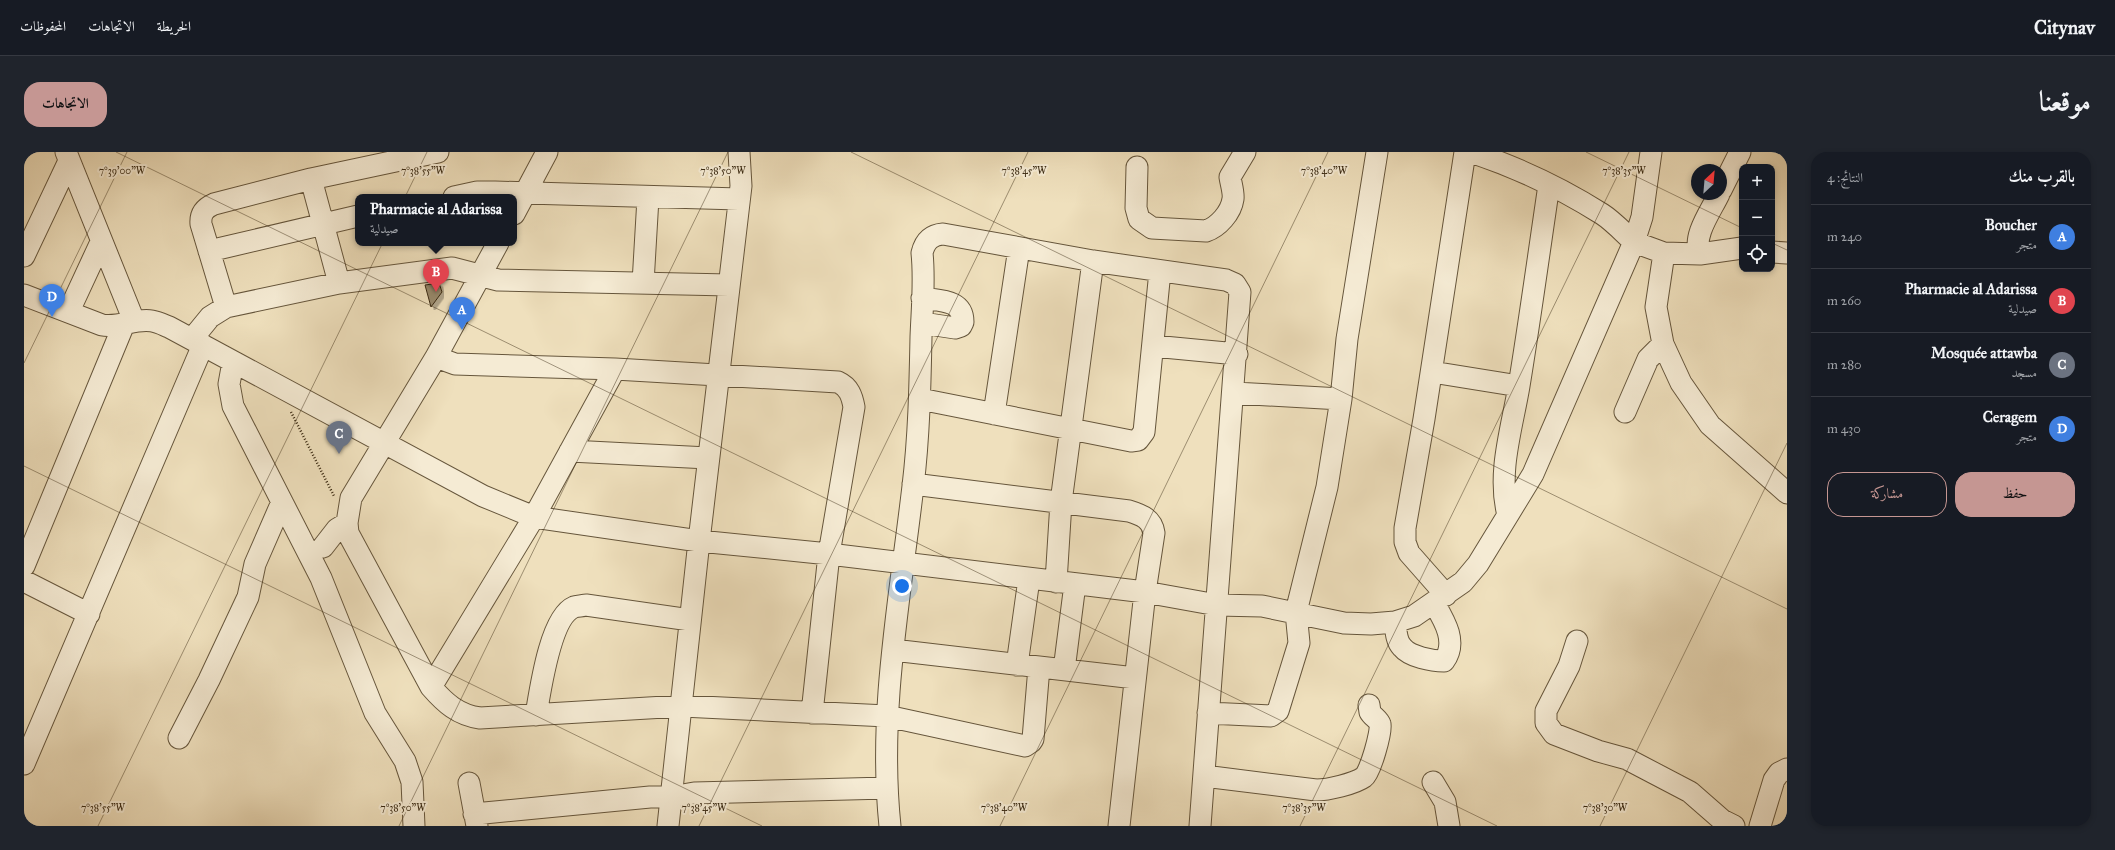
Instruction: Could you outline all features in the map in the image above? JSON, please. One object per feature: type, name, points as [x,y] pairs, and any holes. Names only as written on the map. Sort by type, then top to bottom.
[{"type":"street","points":[[226,307],[209,251],[201,218],[207,208],[214,204],[311,178],[407,155],[438,152]]},
{"type":"street","points":[[517,209],[547,152]]},
{"type":"street","points":[[668,826],[682,706],[698,541],[739,199],[741,173],[739,152]]},
{"type":"street","points":[[1137,167],[1136,208],[1139,219],[1152,228],[1206,231],[1213,228],[1227,212],[1233,198],[1230,177],[1245,152]]},
{"type":"street","points":[[1208,713],[1271,716],[1278,711],[1299,643],[1296,612],[1327,487],[1341,399],[1346,339],[1377,152]]},
{"type":"street","points":[[1395,622],[1398,641],[1402,647],[1411,654],[1444,661],[1448,656],[1450,634],[1444,619],[1440,599],[1409,553],[1405,542],[1405,528],[1432,372],[1465,152]]},
{"type":"street","points":[[1471,152],[1506,163],[1549,185],[1603,214],[1634,242],[1664,253],[1700,254],[1739,248]]},
{"type":"street","points":[[24,295],[113,327],[129,323],[151,321],[169,327],[483,496],[534,517],[698,541],[829,554],[1145,592],[1217,605],[1262,606],[1344,623],[1395,622],[1414,616],[1463,582],[1478,564],[1533,474],[1634,242],[1642,217],[1651,152]]},
{"type":"street","points":[[1727,178],[1740,152]]},
{"type":"street","points":[[24,566],[129,323],[101,242],[67,156]]},
{"type":"street","points":[[24,256],[67,156]]},
{"type":"street","points":[[311,178],[340,283]]},
{"type":"street","points":[[1508,515],[1504,502],[1506,455],[1519,386],[1549,185]]},
{"type":"street","points":[[468,194],[477,192],[648,198],[739,199]]},
{"type":"street","points":[[643,283],[648,198]]},
{"type":"street","points":[[1700,254],[1697,248],[1700,231],[1716,200]]},
{"type":"street","points":[[209,251],[355,217]]},
{"type":"street","points":[[890,826],[887,788],[887,716],[893,650],[913,484],[920,399],[922,253],[927,241],[932,237],[943,234],[1093,261],[1226,280],[1235,284],[1241,297],[1200,826]]},
{"type":"street","points":[[69,311],[101,242]]},
{"type":"street","points":[[496,246],[436,357],[351,498],[347,517],[348,533],[430,688],[456,711],[473,717],[536,715],[682,706],[887,716],[1025,746],[1033,739],[1039,667]]},
{"type":"street","points":[[994,414],[1019,248]]},
{"type":"street","points":[[1775,252],[1787,254]]},
{"type":"street","points":[[1664,253],[1656,307],[1663,344],[1681,383],[1710,425],[1787,493]]},
{"type":"street","points":[[1064,670],[1065,583],[1061,502],[1093,261]]},
{"type":"street","points":[[24,764],[88,614],[198,342],[210,317],[226,307],[340,283],[452,268],[482,274],[498,280],[729,285]]},
{"type":"street","points":[[920,399],[1131,441],[1141,438],[1144,432],[1160,271]]},
{"type":"street","points":[[922,298],[955,304],[960,308],[963,322],[961,326],[955,328],[922,323]]},
{"type":"street","points":[[1625,412],[1648,359],[1663,344]]},
{"type":"street","points":[[1153,346],[1236,354]]},
{"type":"street","points":[[436,357],[455,364],[615,369],[838,382],[848,389],[854,407],[829,554],[812,712]]},
{"type":"street","points":[[233,362],[229,384],[233,406],[321,578],[376,712],[405,761],[412,782],[414,826]]},
{"type":"street","points":[[430,688],[534,517],[615,369]]},
{"type":"street","points":[[1432,372],[1519,386]]},
{"type":"street","points":[[1234,393],[1341,399]]},
{"type":"street","points":[[570,451],[708,458]]},
{"type":"street","points":[[913,484],[1130,511],[1145,517],[1149,521],[1154,533],[1145,592],[1119,826]]},
{"type":"street","points":[[179,738],[209,680],[248,597],[255,564],[282,502]]},
{"type":"street","points":[[323,547],[347,517]]},
{"type":"street","points":[[1017,665],[1029,579]]},
{"type":"street","points":[[24,581],[88,614]]},
{"type":"street","points":[[536,715],[544,666],[556,630],[564,615],[573,607],[586,606],[690,620]]},
{"type":"street","points":[[1578,642],[1569,666],[1546,710],[1546,723],[1554,734],[1598,751],[1628,759],[1690,792],[1722,820],[1734,826]]},
{"type":"street","points":[[893,650],[1135,678]]},
{"type":"street","points":[[1204,776],[1316,790],[1326,790],[1358,780],[1365,777],[1370,768],[1380,730],[1380,723],[1370,712],[1370,705]]},
{"type":"street","points":[[1760,826],[1774,780],[1783,771]]},
{"type":"street","points":[[1433,782],[1445,802],[1449,826]]},
{"type":"street","points":[[469,783],[476,820],[650,797],[671,797],[694,793],[887,788]]},
{"type":"path","points":[[292,393],[291,413],[331,493],[347,517]]},
{"type":"building","points":[[439,283],[442,292],[431,307],[425,285]]},
{"type":"place","name":"Pharmacie al Adarissa","points":[[436,292]]},
{"type":"place","name":"Ceragem","points":[[52,317]]},
{"type":"place","name":"Boucher","points":[[462,330]]},
{"type":"place","name":"Mosquée attawba","points":[[339,454]]}]
